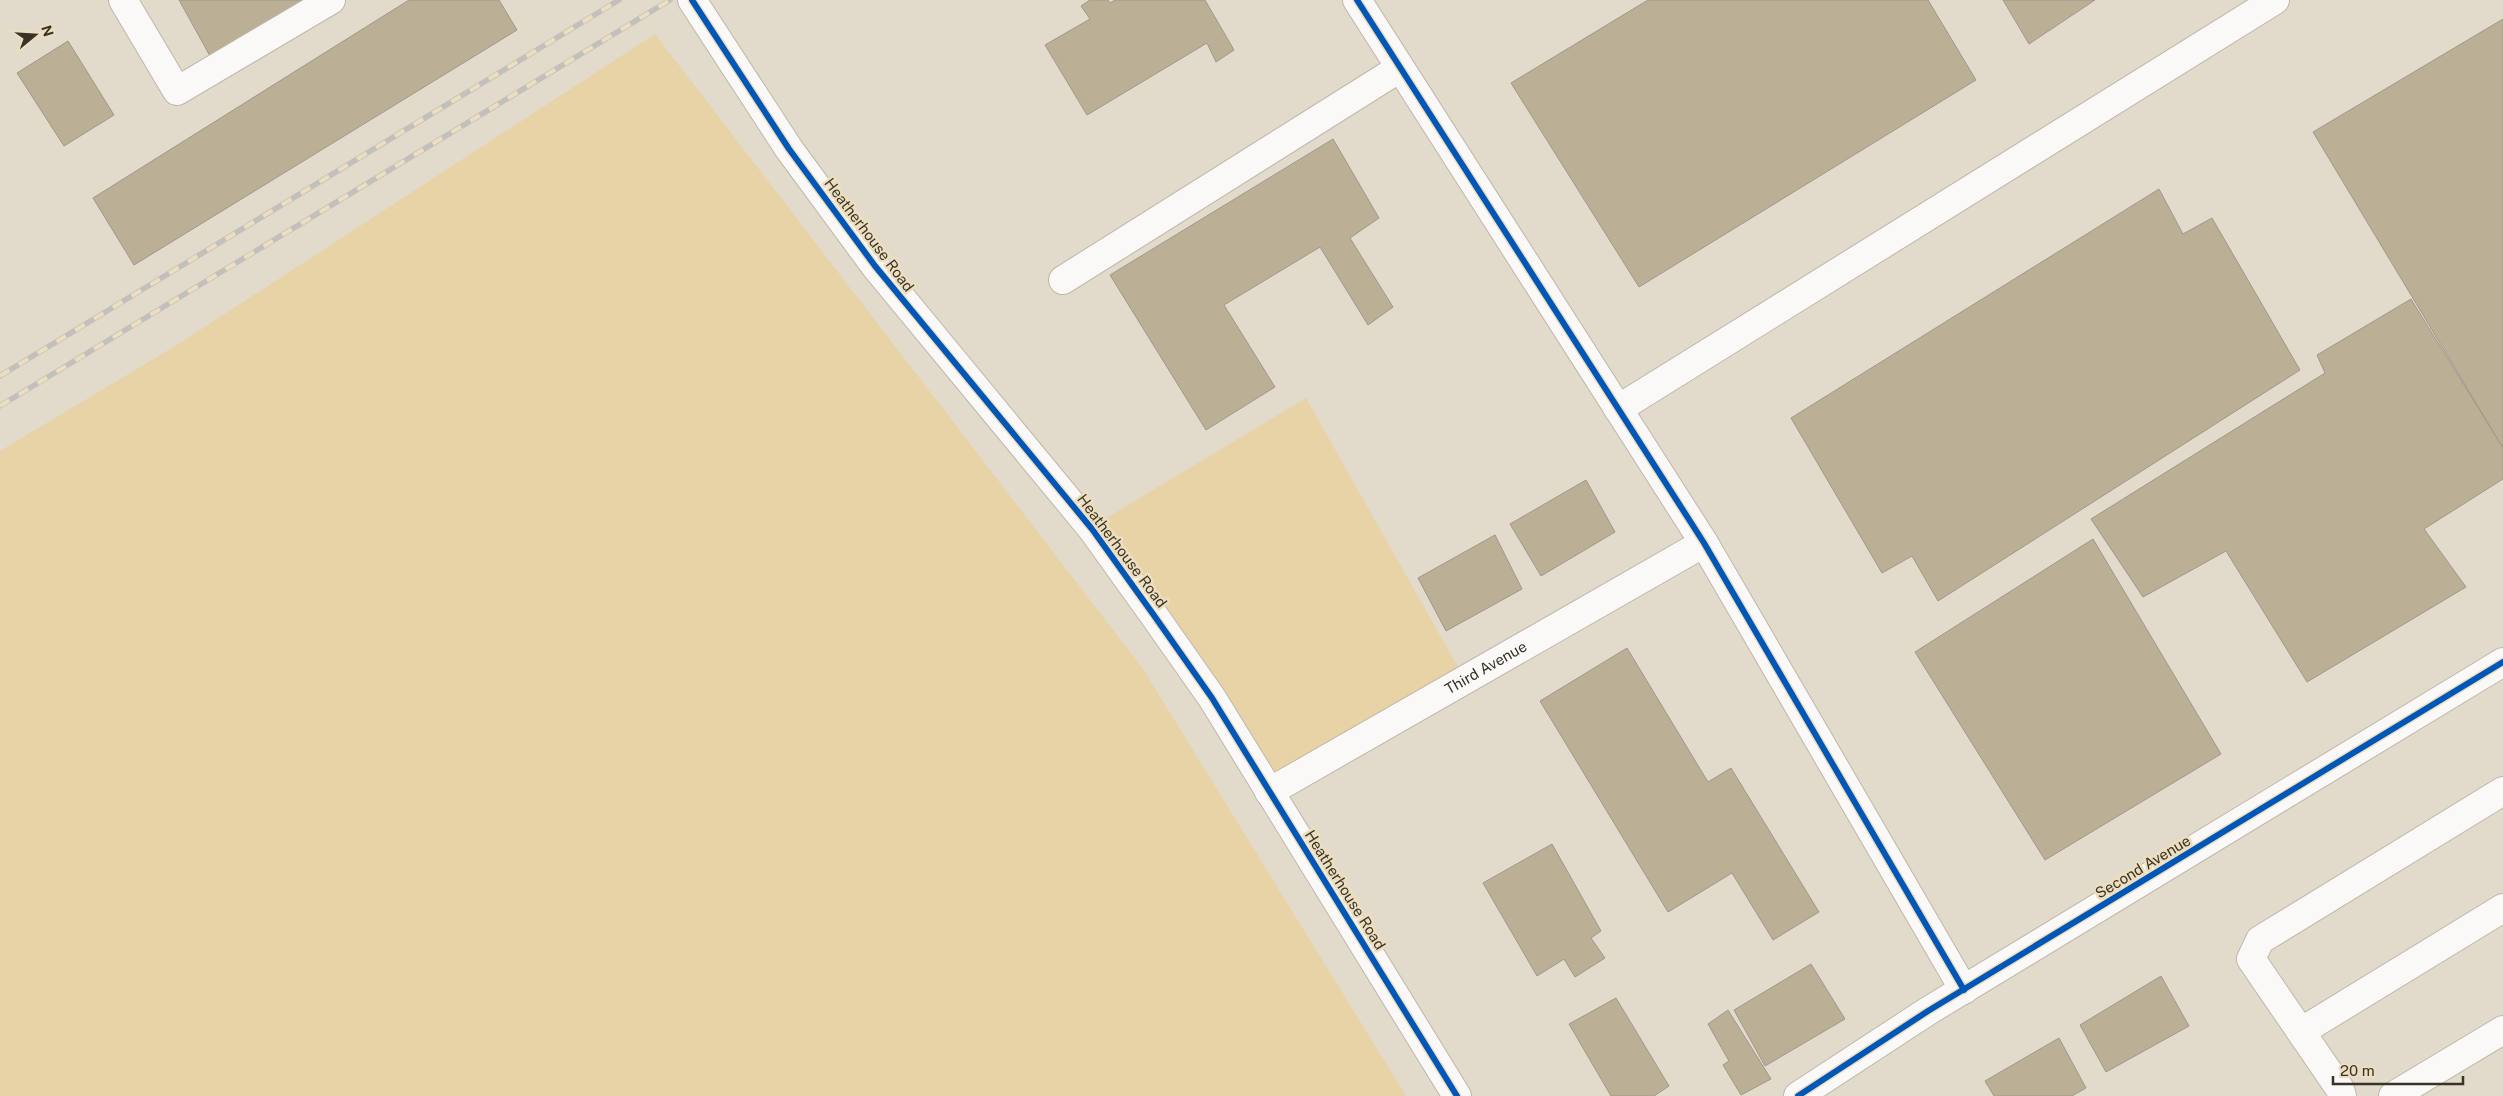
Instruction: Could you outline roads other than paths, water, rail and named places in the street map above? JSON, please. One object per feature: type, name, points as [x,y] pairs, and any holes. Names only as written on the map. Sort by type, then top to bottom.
[{"type":"street","points":[[123,0],[177,91],[331,0]]},
{"type":"street","name":"Heatherhouse Road","points":[[692,0],[788,149],[875,266],[1092,529],[1212,698],[1457,1096]]},
{"type":"street","points":[[1357,0],[1704,543],[1964,990]]},
{"type":"street","points":[[1618,409],[2275,0]]},
{"type":"street","points":[[1063,280],[1400,68]]},
{"type":"street","name":"Third Avenue","points":[[1269,792],[1704,543]]},
{"type":"street","name":"Second Avenue","points":[[1798,1096],[1964,990],[2503,662]]},
{"type":"street","points":[[2342,1096],[2340,1089],[2251,959],[2260,940],[2503,791]]},
{"type":"street","points":[[2302,1032],[2503,908]]},
{"type":"street","points":[[2393,1096],[2503,1030]]},
{"type":"railway","points":[[0,376],[619,0]]},
{"type":"railway","points":[[0,406],[670,0]]}]
